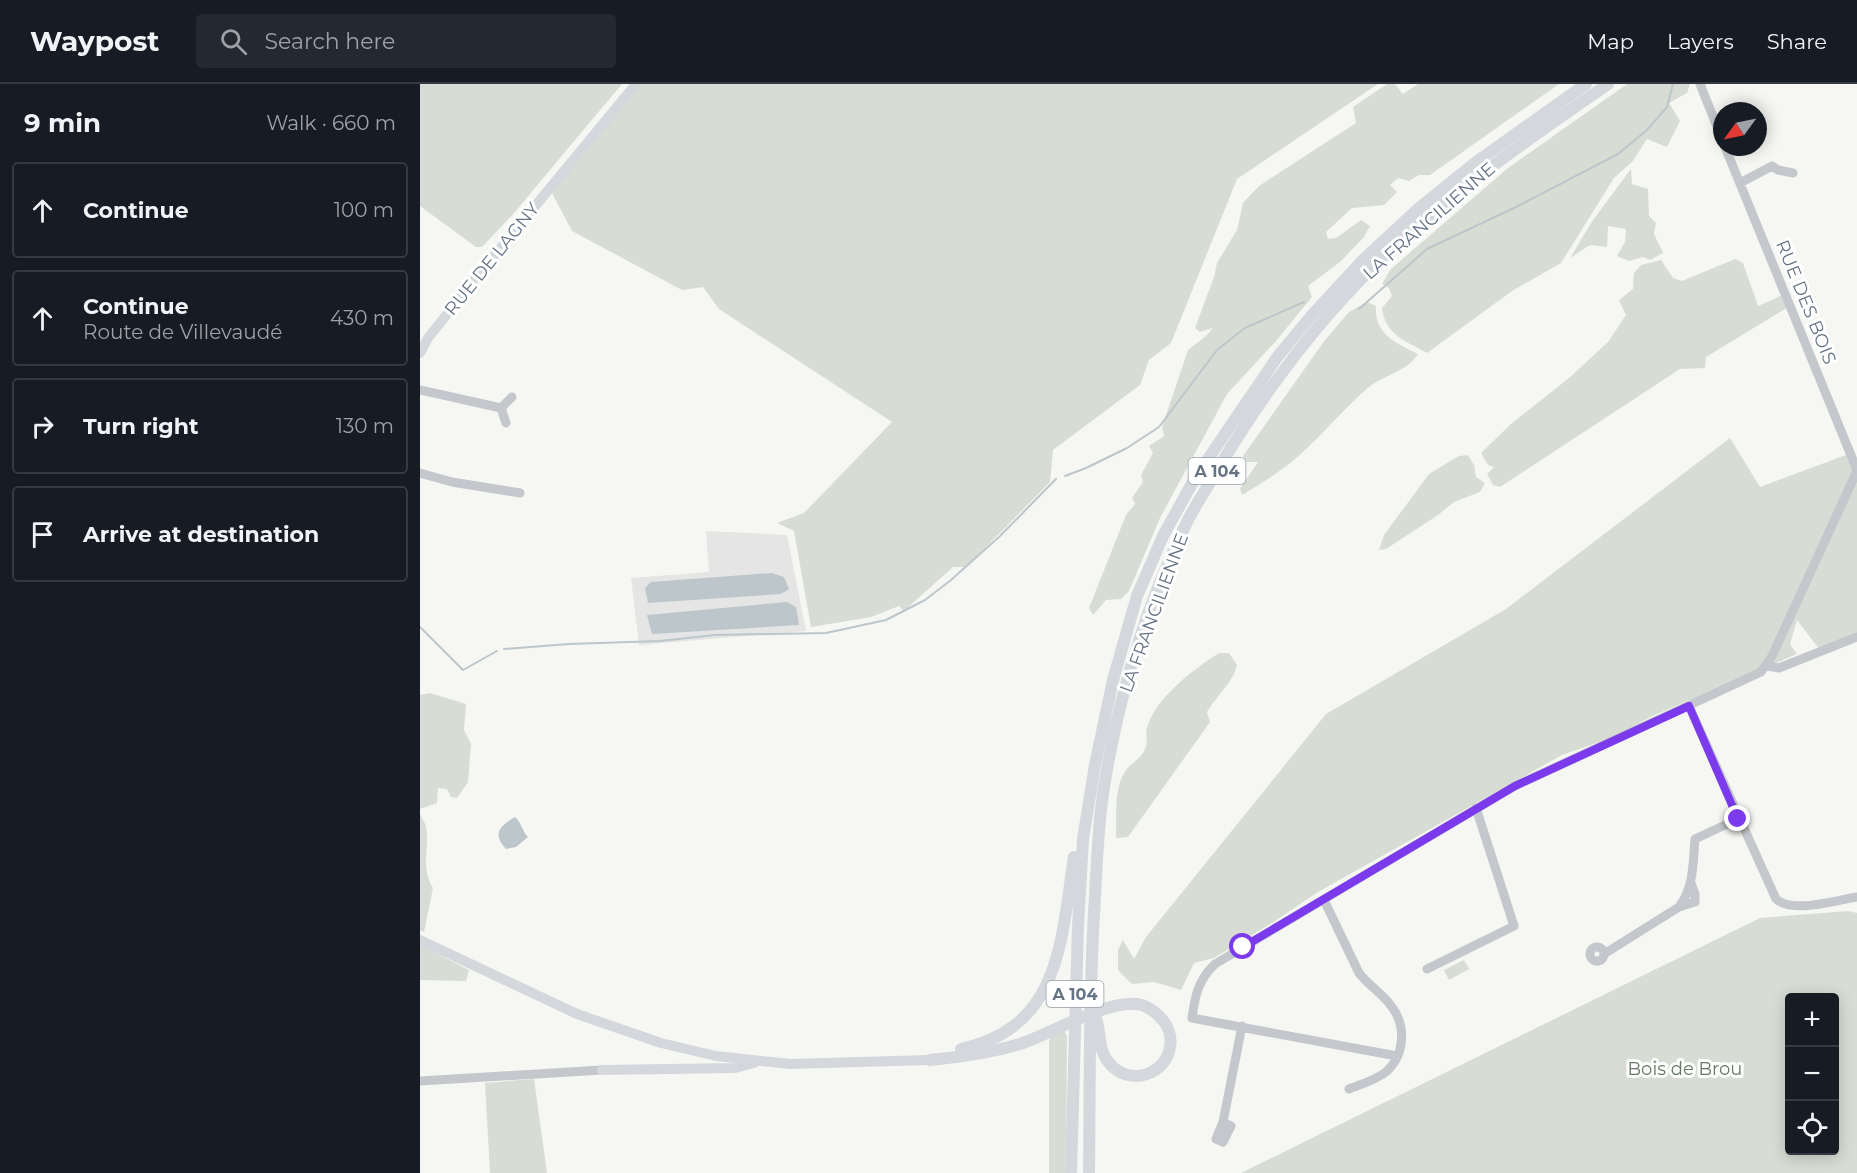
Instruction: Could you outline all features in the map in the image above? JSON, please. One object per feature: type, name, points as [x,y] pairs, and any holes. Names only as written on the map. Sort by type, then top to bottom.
[{"type":"highway","name":"LA FRANCILIENNE","points":[[1071,1173],[1079,892],[1087,815],[1102,726],[1137,596],[1163,536],[1195,478],[1239,411],[1306,322],[1382,242],[1418,209],[1475,163],[1586,84]]},
{"type":"highway","name":"LA FRANCILIENNE","points":[[1089,1173],[1089,1005],[1097,852],[1103,796],[1113,739],[1142,636],[1162,579],[1189,518],[1250,417],[1287,364],[1370,270],[1425,219],[1483,173],[1608,84]]},
{"type":"highway","points":[[930,1056],[975,1046],[1001,1036],[1024,1019],[1039,998],[1055,963],[1062,937],[1079,825],[1087,815]]},
{"type":"highway","points":[[930,1056],[985,1053],[1004,1049],[1060,1027],[1110,1008],[1123,1004],[1139,1005],[1155,1012],[1166,1024],[1170,1035],[1170,1048],[1165,1061],[1155,1071],[1142,1076],[1133,1076],[1116,1070],[1101,1049],[1097,1019],[1089,1005]]},
{"type":"main road","name":"RUE DE LAGNY","points":[[420,353],[428,338],[636,84]]},
{"type":"main road","points":[[420,934],[456,956]]},
{"type":"main road","points":[[420,940],[577,1014],[622,1031],[688,1049],[756,1061],[790,1064],[930,1056]]},
{"type":"main road","points":[[688,1049],[792,1058],[930,1056]]},
{"type":"main road","points":[[602,1070],[735,1068],[756,1061]]},
{"type":"street","points":[[1700,84],[1713,116]]},
{"type":"street","name":"RUE DES BOIS","points":[[1729,156],[1857,470]]},
{"type":"street","points":[[1740,183],[1773,166],[1778,170],[1793,173]]},
{"type":"street","points":[[420,390],[501,408]]},
{"type":"street","points":[[501,408],[513,397]]},
{"type":"street","points":[[501,408],[506,423]]},
{"type":"street","points":[[1397,1056],[1192,1018],[1196,993],[1200,982],[1215,964],[1476,808],[1515,786],[1753,677],[1767,666],[1857,470]]},
{"type":"street","points":[[420,473],[452,482],[520,493]]},
{"type":"street","points":[[1767,666],[1779,668],[1857,637]]},
{"type":"street","points":[[1689,706],[1776,899],[1799,907],[1857,897]]},
{"type":"street","points":[[1427,969],[1514,926],[1476,808]]},
{"type":"street","points":[[1604,954],[1679,907],[1695,902],[1691,883],[1695,839],[1738,819]]},
{"type":"street","points":[[1324,900],[1359,973],[1373,990],[1384,997],[1398,1016],[1402,1036],[1397,1056],[1387,1071],[1349,1089]]},
{"type":"street","points":[[1223,1122],[1242,1026]]},
{"type":"street","points":[[420,1081],[602,1070]]},
{"type":"shaded area","points":[[706,531],[787,535],[806,631],[639,645],[631,578],[709,572]]},
{"type":"shaded area","points":[[772,573],[784,577],[789,589],[781,594],[648,603],[645,588],[651,582]]},
{"type":"shaded area","points":[[787,602],[796,607],[799,625],[652,634],[647,615]]},
{"type":"shaded area","points":[[515,817],[528,837],[516,847],[506,849],[498,834],[501,827]]},
{"type":"green space","points":[[420,84],[622,84],[514,213],[482,247],[476,247],[420,206]]},
{"type":"green space","points":[[641,84],[1378,84],[1237,179],[1171,343],[1149,360],[1140,385],[1053,450],[1050,482],[966,567],[953,567],[904,611],[899,606],[871,617],[811,627],[794,531],[777,523],[804,513],[892,422],[719,309],[703,287],[682,290],[572,231],[552,193]]},
{"type":"green space","points":[[1387,84],[1395,84],[1403,94],[1418,84],[1559,84],[1430,175],[1419,175],[1409,181],[1398,178],[1390,185],[1397,192],[1384,205],[1352,208],[1326,232],[1328,239],[1336,238],[1361,220],[1370,226],[1364,237],[1340,262],[1308,286],[1312,297],[1276,341],[1227,394],[1160,518],[1129,591],[1121,599],[1106,600],[1093,615],[1089,608],[1126,515],[1135,504],[1132,498],[1143,482],[1141,475],[1153,453],[1149,446],[1164,436],[1162,427],[1188,350],[1213,328],[1200,332],[1195,328],[1217,263],[1237,230],[1243,203],[1259,186],[1356,123],[1353,107]]},
{"type":"green space","points":[[1627,84],[1690,84],[1687,93],[1669,103],[1680,121],[1667,147],[1647,139],[1633,161],[1614,178],[1561,263],[1512,291],[1427,353],[1404,341],[1392,331],[1387,325],[1382,308],[1392,296],[1389,288],[1382,284],[1391,269],[1508,168]]},
{"type":"green space","points":[[1631,169],[1632,184],[1648,189],[1649,216],[1656,223],[1654,234],[1663,253],[1650,260],[1643,257],[1629,261],[1617,256],[1625,242],[1626,229],[1608,226],[1607,247],[1590,245],[1570,258],[1593,220]]},
{"type":"green space","points":[[1735,259],[1743,263],[1758,306],[1785,294],[1790,306],[1706,357],[1705,368],[1680,369],[1500,487],[1493,485],[1487,474],[1494,467],[1488,465],[1481,453],[1511,424],[1569,378],[1608,342],[1626,315],[1619,300],[1633,289],[1634,273],[1641,265],[1661,260],[1673,278],[1682,281]]},
{"type":"green space","points":[[1367,302],[1376,306],[1376,316],[1383,331],[1402,346],[1418,354],[1408,365],[1369,387],[1291,462],[1242,495],[1240,489],[1258,462],[1246,462],[1243,456],[1325,340],[1349,312]]},
{"type":"green space","points":[[1730,438],[1760,487],[1846,455],[1857,481],[1857,633],[1820,650],[1797,620],[1790,644],[1797,654],[1650,717],[1616,736],[1562,755],[1318,892],[1214,958],[1194,963],[1181,990],[1154,982],[1132,984],[1118,970],[1118,950],[1123,940],[1134,959],[1146,937],[1326,714],[1506,609]]},
{"type":"green space","points":[[1468,455],[1474,465],[1476,477],[1485,483],[1480,492],[1454,502],[1386,549],[1379,550],[1384,535],[1429,474],[1459,456]]},
{"type":"green space","points":[[1219,653],[1229,653],[1237,665],[1232,678],[1207,712],[1210,722],[1128,837],[1116,838],[1116,803],[1119,785],[1126,770],[1145,750],[1146,730],[1151,717],[1177,685]]},
{"type":"green space","points":[[430,693],[466,704],[464,730],[471,744],[468,782],[457,798],[451,797],[447,789],[438,788],[437,803],[420,809],[420,695]]},
{"type":"green space","points":[[420,814],[426,827],[426,865],[433,888],[424,932],[420,930]]},
{"type":"green space","name":"Bois de Brou","points":[[1848,911],[1857,913],[1857,1173],[1241,1173],[1760,918]]},
{"type":"green space","points":[[420,945],[469,970],[466,981],[420,980]]},
{"type":"green space","points":[[1464,960],[1469,969],[1449,980],[1444,970]]},
{"type":"green space","points":[[1064,1030],[1067,1036],[1066,1173],[1049,1173],[1049,1041],[1052,1035]]},
{"type":"green space","points":[[534,1079],[547,1173],[490,1173],[485,1083]]},
{"type":"waterway","points":[[1359,309],[1427,249],[1516,207],[1618,154],[1647,130],[1667,107],[1673,84]]},
{"type":"waterway","points":[[1065,476],[1127,448],[1159,427],[1217,350],[1245,328],[1304,302]]},
{"type":"waterway","points":[[504,649],[660,641],[715,635],[826,633],[886,620],[925,600],[951,580],[1000,536],[1056,479]]},
{"type":"waterway","points":[[420,627],[463,670],[497,651]]},
{"type":"route","points":[[1243,947],[1515,786],[1689,706],[1738,819]]}]
